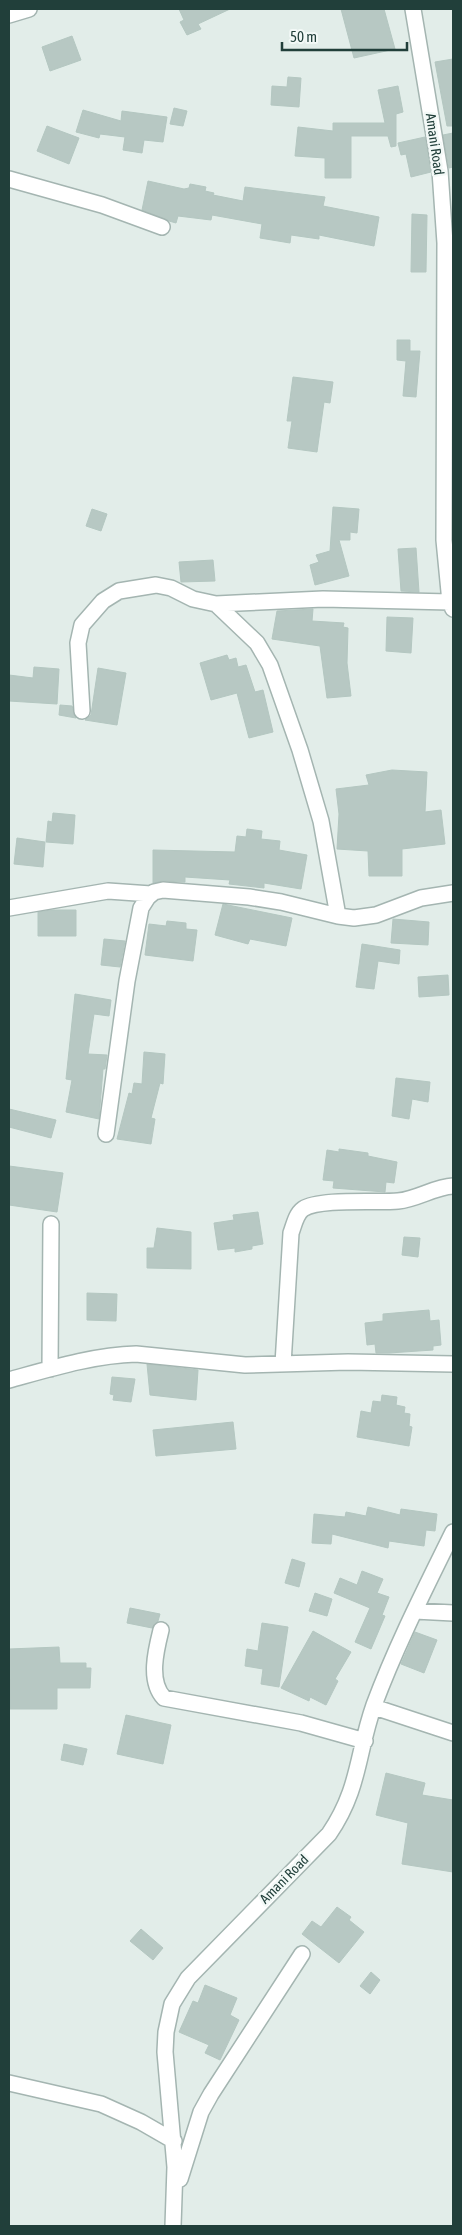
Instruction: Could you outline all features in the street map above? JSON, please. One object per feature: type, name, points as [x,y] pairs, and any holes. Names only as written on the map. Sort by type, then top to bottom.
[{"type":"street","points":[[9,15],[29,9]]},
{"type":"street","name":"Amani Road","points":[[413,9],[440,171],[445,243],[444,540],[452,606]]},
{"type":"street","points":[[9,179],[102,205],[162,227]]},
{"type":"street","points":[[82,711],[78,643],[82,625],[103,601],[119,591],[156,585],[171,588],[193,599],[216,604],[323,599],[452,606]]},
{"type":"street","points":[[216,604],[236,626],[257,643],[270,665],[300,750],[321,821],[338,916]]},
{"type":"street","points":[[9,908],[108,891],[151,894],[163,890],[249,897],[338,916],[367,917],[421,898],[453,893]]},
{"type":"street","points":[[106,1134],[127,981],[142,908],[151,894]]},
{"type":"street","points":[[283,1364],[291,1233],[297,1216],[303,1209],[338,1202],[408,1199],[438,1188],[453,1186]]},
{"type":"street","points":[[50,1369],[51,1224]]},
{"type":"street","points":[[9,1380],[50,1369],[123,1354],[245,1365],[348,1362],[453,1364]]},
{"type":"street","name":"Amani Road","points":[[173,2226],[175,2197],[174,2141],[165,2052],[166,2032],[172,2004],[188,1978],[329,1834],[342,1814],[352,1792],[374,1706],[414,1611],[453,1532]]},
{"type":"street","points":[[414,1611],[453,1613]]},
{"type":"street","points":[[161,1630],[154,1663],[157,1687],[164,1698],[301,1722],[365,1741]]},
{"type":"street","points":[[374,1706],[453,1733]]},
{"type":"street","points":[[175,2197],[201,2112],[210,2094],[302,1954]]},
{"type":"street","points":[[9,2083],[101,2104],[141,2122],[174,2141]]},
{"type":"building","points":[[179,9],[230,9],[198,24],[201,29],[187,35],[180,22],[184,20]]},
{"type":"building","points":[[341,9],[384,9],[395,49],[354,58]]},
{"type":"building","points":[[72,36],[81,60],[50,71],[42,47]]},
{"type":"building","points":[[453,59],[453,126],[447,126],[435,62]]},
{"type":"building","points":[[288,77],[301,78],[299,107],[271,105],[272,86],[287,87]]},
{"type":"building","points":[[398,86],[403,112],[396,114],[396,146],[391,147],[388,136],[351,136],[351,178],[325,178],[325,158],[295,156],[298,127],[333,131],[333,123],[385,123],[378,90]]},
{"type":"building","points":[[174,108],[187,111],[183,126],[170,124]]},
{"type":"building","points":[[83,110],[121,121],[122,111],[167,117],[163,142],[144,140],[142,153],[123,150],[125,137],[100,134],[99,138],[76,132]]},
{"type":"building","points":[[47,126],[79,138],[69,164],[37,151]]},
{"type":"building","points":[[453,133],[453,167],[449,168],[443,135]]},
{"type":"building","points":[[425,137],[431,172],[411,177],[406,154],[401,155],[398,143]]},
{"type":"building","points":[[148,181],[184,189],[189,188],[190,184],[206,187],[205,191],[214,193],[213,195],[243,201],[245,187],[325,197],[323,206],[379,217],[374,246],[319,235],[319,239],[291,235],[290,243],[260,238],[262,224],[212,215],[211,220],[178,216],[176,223],[169,221],[142,210]]},
{"type":"building","points":[[412,214],[427,215],[426,272],[411,272]]},
{"type":"building","points":[[397,340],[410,340],[410,351],[420,351],[416,397],[403,396],[406,361],[397,360]]},
{"type":"building","points":[[293,377],[333,382],[330,403],[324,402],[317,452],[288,448],[292,421],[287,421]]},
{"type":"building","points":[[333,507],[359,509],[357,533],[350,532],[350,540],[339,540],[349,576],[315,585],[310,565],[319,562],[316,555],[330,551]]},
{"type":"building","points":[[92,509],[107,514],[101,531],[86,526]]},
{"type":"building","points":[[416,548],[419,592],[401,591],[398,549]]},
{"type":"building","points":[[213,560],[215,581],[181,582],[179,562]]},
{"type":"building","points":[[313,609],[312,621],[344,623],[343,627],[348,628],[347,663],[351,696],[327,698],[320,646],[272,639],[277,611]]},
{"type":"building","points":[[387,617],[413,618],[411,653],[386,651]]},
{"type":"building","points":[[227,655],[229,660],[236,658],[238,667],[246,665],[255,692],[263,690],[273,732],[249,738],[237,693],[211,700],[200,663]]},
{"type":"building","points":[[34,667],[59,669],[57,704],[9,701],[9,675],[33,678]]},
{"type":"building","points":[[98,668],[126,673],[117,725],[85,720],[91,715]]},
{"type":"building","points":[[60,705],[72,706],[76,718],[59,715]]},
{"type":"building","points":[[392,770],[427,772],[425,812],[441,810],[445,844],[402,849],[402,876],[369,876],[368,851],[337,849],[339,814],[336,789],[369,785],[366,775]]},
{"type":"building","points":[[53,813],[75,815],[73,844],[46,842],[48,821],[52,822]]},
{"type":"building","points":[[247,829],[262,831],[261,839],[280,841],[279,850],[307,855],[301,889],[264,883],[264,888],[229,884],[230,880],[185,877],[185,882],[163,881],[153,883],[153,850],[235,852],[237,836],[246,837]]},
{"type":"building","points":[[17,838],[45,842],[43,867],[14,864]]},
{"type":"building","points":[[223,904],[292,918],[286,946],[250,939],[248,944],[215,935]]},
{"type":"building","points":[[76,910],[76,936],[38,936],[38,912]]},
{"type":"building","points":[[393,919],[429,922],[428,945],[391,943]]},
{"type":"building","points":[[167,921],[186,923],[186,929],[197,930],[193,961],[145,955],[149,924],[166,926]]},
{"type":"building","points":[[104,939],[125,941],[120,967],[101,965]]},
{"type":"building","points":[[362,944],[400,950],[399,964],[378,961],[374,989],[356,987]]},
{"type":"building","points":[[448,975],[449,995],[419,997],[418,977]]},
{"type":"building","points":[[75,994],[111,1000],[109,1016],[94,1014],[88,1054],[107,1055],[105,1069],[103,1069],[99,1119],[66,1112],[72,1080],[66,1079]]},
{"type":"building","points":[[144,1052],[165,1054],[163,1084],[160,1083],[151,1118],[155,1119],[151,1144],[117,1139],[129,1093],[132,1094],[134,1083],[142,1084]]},
{"type":"building","points":[[396,1078],[430,1082],[428,1102],[412,1099],[409,1119],[392,1116]]},
{"type":"building","points":[[9,1109],[56,1120],[51,1138],[9,1127]]},
{"type":"building","points":[[339,1149],[368,1153],[368,1156],[397,1162],[394,1183],[386,1182],[385,1192],[333,1188],[334,1181],[323,1180],[327,1150],[339,1152]]},
{"type":"building","points":[[9,1166],[63,1173],[57,1212],[9,1205]]},
{"type":"building","points":[[258,1212],[263,1244],[252,1246],[252,1249],[235,1252],[235,1248],[218,1250],[214,1223],[234,1220],[233,1215]]},
{"type":"building","points":[[157,1228],[191,1232],[191,1269],[147,1268],[147,1248],[154,1248]]},
{"type":"building","points":[[404,1237],[420,1238],[418,1257],[402,1255]]},
{"type":"building","points":[[87,1293],[117,1294],[116,1321],[87,1320]]},
{"type":"building","points":[[429,1310],[430,1321],[439,1320],[441,1345],[433,1346],[433,1350],[376,1353],[375,1344],[367,1345],[365,1323],[383,1321],[383,1314]]},
{"type":"building","points":[[147,1364],[198,1370],[196,1400],[150,1395]]},
{"type":"building","points":[[112,1377],[135,1379],[131,1402],[113,1400],[114,1395],[110,1394]]},
{"type":"building","points":[[382,1395],[397,1397],[396,1405],[405,1407],[404,1413],[410,1414],[409,1426],[412,1427],[409,1446],[357,1437],[361,1411],[371,1413],[373,1401],[381,1402]]},
{"type":"building","points":[[233,1422],[236,1449],[156,1456],[153,1430]]},
{"type":"building","points":[[368,1507],[400,1515],[401,1509],[437,1514],[435,1531],[426,1530],[424,1546],[389,1541],[388,1548],[332,1534],[331,1544],[312,1543],[314,1514],[345,1517],[346,1512],[366,1516]]},
{"type":"building","points":[[292,1559],[305,1563],[299,1587],[285,1583]]},
{"type":"building","points":[[362,1571],[383,1579],[377,1593],[389,1597],[382,1615],[385,1616],[371,1649],[355,1642],[370,1608],[334,1593],[340,1578],[357,1585]]},
{"type":"building","points":[[315,1593],[332,1599],[327,1616],[309,1611]]},
{"type":"building","points":[[130,1608],[160,1614],[158,1621],[152,1628],[127,1623]]},
{"type":"building","points":[[262,1623],[288,1627],[279,1687],[261,1684],[263,1669],[245,1666],[247,1649],[258,1651]]},
{"type":"building","points":[[313,1631],[351,1652],[335,1679],[338,1681],[326,1705],[310,1697],[309,1701],[281,1688]]},
{"type":"building","points":[[415,1632],[437,1640],[424,1673],[401,1664]]},
{"type":"building","points":[[59,1647],[60,1663],[86,1663],[86,1668],[91,1668],[90,1688],[57,1688],[57,1709],[10,1709],[9,1649]]},
{"type":"building","points":[[126,1715],[171,1725],[163,1764],[117,1754]]},
{"type":"building","points":[[64,1744],[87,1749],[83,1765],[61,1760]]},
{"type":"building","points":[[386,1773],[425,1783],[422,1795],[453,1800],[453,1872],[402,1864],[408,1823],[376,1815]]},
{"type":"building","points":[[337,1907],[351,1917],[349,1920],[364,1932],[339,1963],[302,1934],[312,1921],[321,1927]]},
{"type":"building","points":[[141,1929],[163,1948],[153,1960],[130,1941]]},
{"type":"building","points":[[371,1972],[380,1980],[370,1994],[360,1986]]},
{"type":"building","points":[[205,1985],[237,1998],[230,2015],[239,2020],[220,2060],[205,2053],[209,2045],[179,2032],[193,2001],[198,2003]]}]
